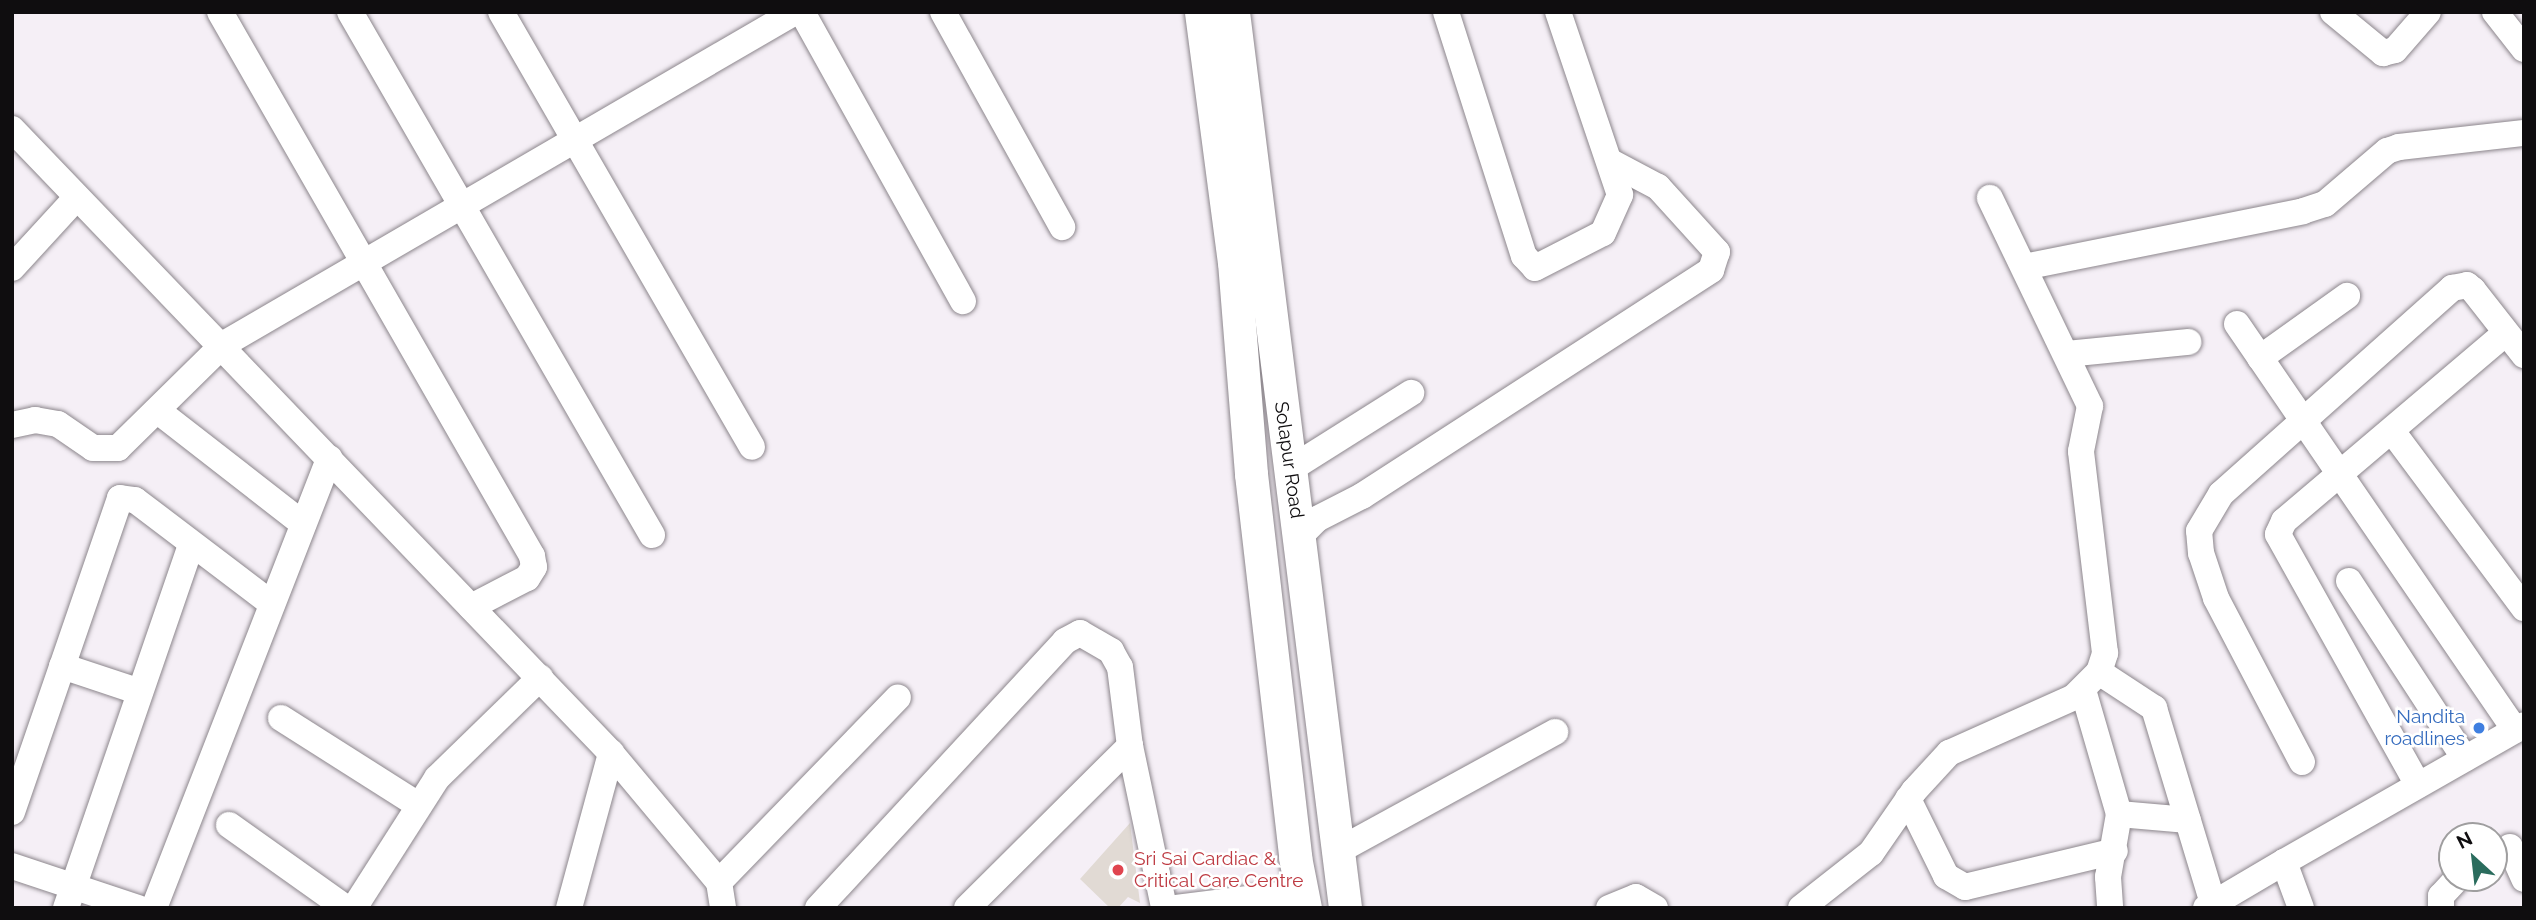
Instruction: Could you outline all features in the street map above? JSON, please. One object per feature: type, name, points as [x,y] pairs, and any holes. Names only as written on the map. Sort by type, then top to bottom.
[{"type":"main road","name":"Solapur Road","points":[[1201,12],[1248,261]]},
{"type":"main road","name":"Solapur Road","points":[[1233,12],[1252,307],[1255,514],[1295,857],[1304,900]]},
{"type":"main road","name":"Solapur Road","points":[[1252,307],[1292,468],[1336,852],[1345,908]]},
{"type":"street","points":[[220,12],[366,262],[532,556],[534,567],[527,578],[471,607]]},
{"type":"street","points":[[350,12],[460,207],[652,535]]},
{"type":"street","points":[[501,12],[573,141],[752,447]]},
{"type":"street","points":[[12,425],[34,420],[58,424],[93,448],[106,450],[130,440],[224,345],[795,12]]},
{"type":"street","points":[[802,12],[963,301]]},
{"type":"street","points":[[943,12],[1062,228]]},
{"type":"street","points":[[1446,12],[1527,263],[1544,267],[1603,233],[1611,222],[1620,195],[1558,12]]},
{"type":"street","points":[[2333,12],[2383,53],[2395,50],[2428,12]]},
{"type":"street","points":[[2496,12],[2524,49]]},
{"type":"street","points":[[12,129],[224,345],[611,753],[721,895],[898,697]]},
{"type":"street","points":[[2024,267],[2303,211],[2325,204],[2387,151],[2399,147],[2524,133]]},
{"type":"street","points":[[1299,537],[1317,519],[1362,495],[1711,270],[1717,252],[1667,197],[1603,147]]},
{"type":"street","points":[[12,268],[77,197]]},
{"type":"street","points":[[1801,908],[1871,853],[1909,799],[1949,752],[2091,681],[2105,653],[2081,451],[2090,406],[1990,198]]},
{"type":"street","points":[[2302,762],[2216,598],[2201,553],[2199,531],[2221,494],[2305,423],[2452,288],[2467,285],[2524,355]]},
{"type":"street","points":[[2260,358],[2347,296]]},
{"type":"street","points":[[2091,681],[2154,708],[2188,820],[2210,906],[2519,727],[2237,324]]},
{"type":"street","points":[[2418,785],[2279,541],[2284,521],[2506,333]]},
{"type":"street","points":[[2067,354],[2189,342]]},
{"type":"street","points":[[1292,468],[1411,393]]},
{"type":"street","points":[[158,411],[303,524]]},
{"type":"street","points":[[2392,430],[2524,608]]},
{"type":"street","points":[[154,908],[329,458]]},
{"type":"street","points":[[12,812],[120,498],[135,500],[272,604]]},
{"type":"street","points":[[69,897],[191,545]]},
{"type":"street","points":[[2348,581],[2465,759]]},
{"type":"street","points":[[818,908],[1073,636],[1089,635],[1116,656],[1130,746],[1164,908]]},
{"type":"street","points":[[62,666],[140,692]]},
{"type":"street","points":[[354,908],[418,806],[450,764],[540,678]]},
{"type":"street","points":[[2091,681],[2119,814],[2115,852],[2108,877],[2110,908]]},
{"type":"street","points":[[281,718],[418,806]]},
{"type":"street","points":[[1336,852],[1555,732]]},
{"type":"street","points":[[967,908],[1130,746]]},
{"type":"street","points":[[569,908],[611,753]]},
{"type":"street","points":[[1909,799],[1945,876],[1965,887],[2115,852]]},
{"type":"street","points":[[2119,814],[2188,820]]},
{"type":"street","points":[[229,825],[346,908]]},
{"type":"street","points":[[2509,848],[2524,879]]},
{"type":"street","points":[[2284,862],[2301,908]]},
{"type":"street","points":[[12,866],[69,897],[138,908]]},
{"type":"street","points":[[2441,908],[2441,896],[2445,892]]},
{"type":"street","points":[[1609,908],[1636,898],[1655,908]]},
{"type":"street","points":[[1175,908],[1304,900]]},
{"type":"building","points":[[1130,823],[1140,903],[1128,897],[1118,908],[1110,908],[1080,879]]},
{"type":"place","name":"Nandita roadlines","points":[[2479,728]]},
{"type":"place","name":"Sri Sai Cardiac & Critical Care Centre","points":[[1118,870]]}]
